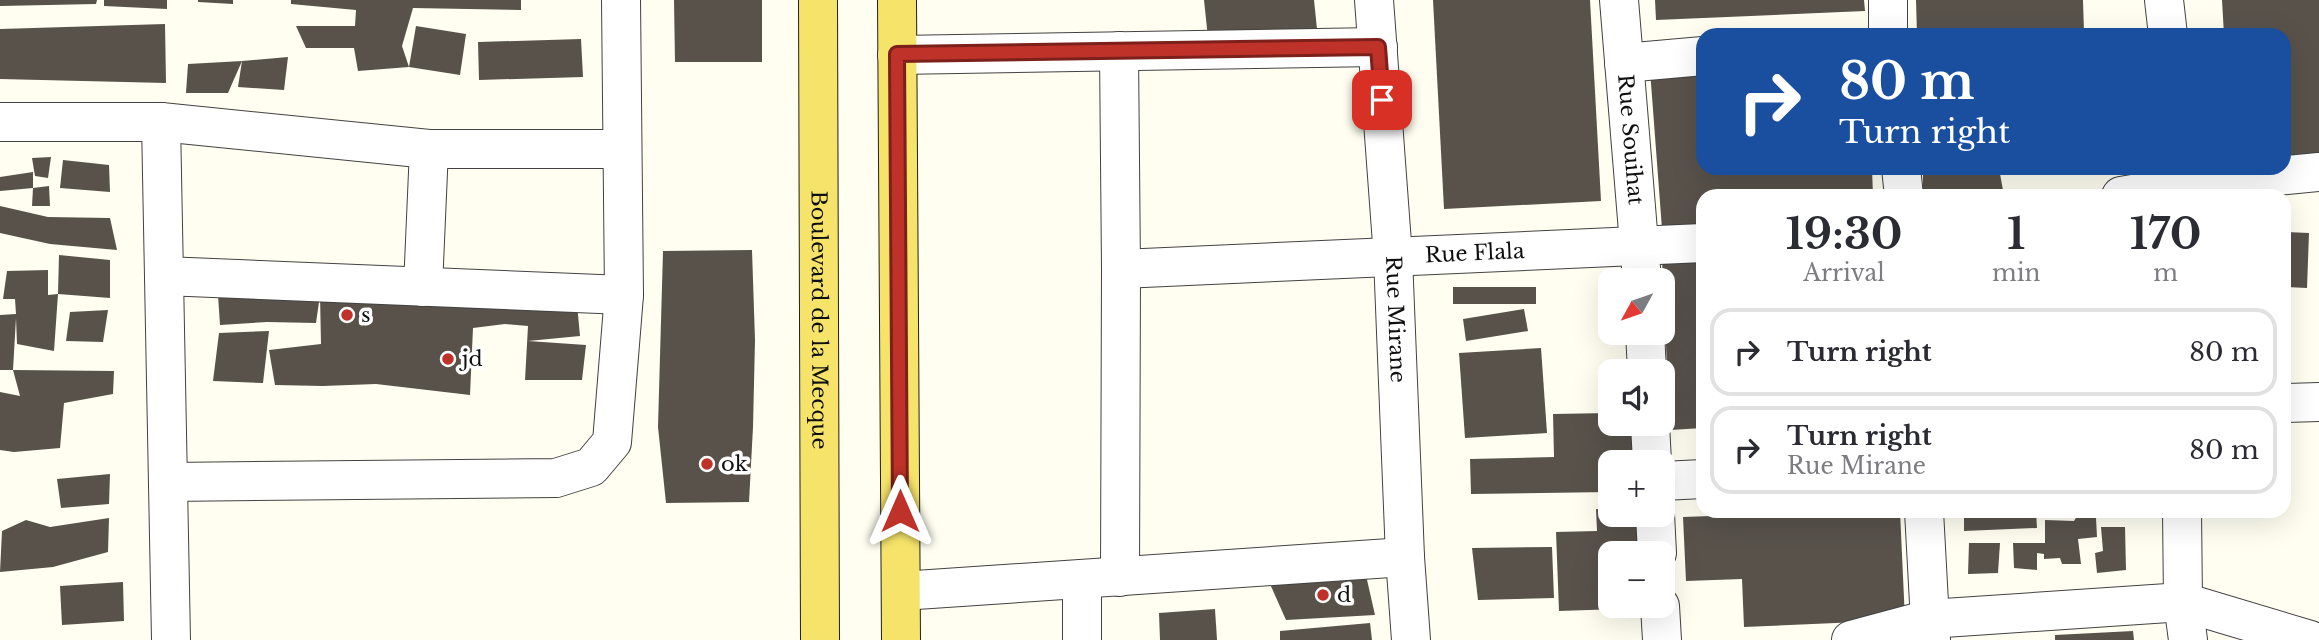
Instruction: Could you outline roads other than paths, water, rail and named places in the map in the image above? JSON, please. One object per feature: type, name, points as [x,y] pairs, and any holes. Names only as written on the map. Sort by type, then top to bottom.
[{"type":"main road","name":"Boulevard de la Mecque","points":[[818,0],[820,640]]},
{"type":"main road","points":[[897,0],[901,640]]},
{"type":"street","points":[[168,482],[556,478],[591,467],[612,442],[624,295],[621,0]]},
{"type":"street","name":"Rue Mirane","points":[[1374,0],[1393,257],[1411,640]]},
{"type":"street","name":"Rue Souihat","points":[[1619,0],[1641,263]]},
{"type":"street","points":[[1888,0],[1888,28]]},
{"type":"street","points":[[2164,0],[2167,28]]},
{"type":"street","points":[[897,54],[1378,47]]},
{"type":"street","points":[[1119,51],[1120,577]]},
{"type":"street","points":[[1624,63],[1696,57]]},
{"type":"street","points":[[0,122],[161,122],[429,149],[621,149]]},
{"type":"street","points":[[161,122],[171,640]]},
{"type":"street","points":[[424,287],[429,149]]},
{"type":"street","points":[[2291,174],[2319,172]]},
{"type":"street","points":[[2155,189],[2184,183],[2282,175]]},
{"type":"street","name":"Rue Flala","points":[[1121,269],[1393,257],[1641,263],[1696,245]]},
{"type":"street","points":[[164,276],[624,295]]},
{"type":"street","points":[[2291,403],[2319,402]]},
{"type":"street","points":[[1675,480],[1696,479]]},
{"type":"street","points":[[1924,518],[1930,630]]},
{"type":"street","points":[[2182,518],[2183,602],[2188,640]]},
{"type":"street","points":[[901,591],[1405,557]]},
{"type":"street","points":[[1082,579],[1082,640]]},
{"type":"street","points":[[1851,640],[2183,602],[2310,640]]},
{"type":"street","points":[[1661,618],[1662,640]]},
{"type":"place","name":"s","points":[[347,315]]},
{"type":"place","name":"jd","points":[[448,359]]},
{"type":"place","name":"ok","points":[[707,464]]},
{"type":"place","name":"d","points":[[1323,595]]}]
